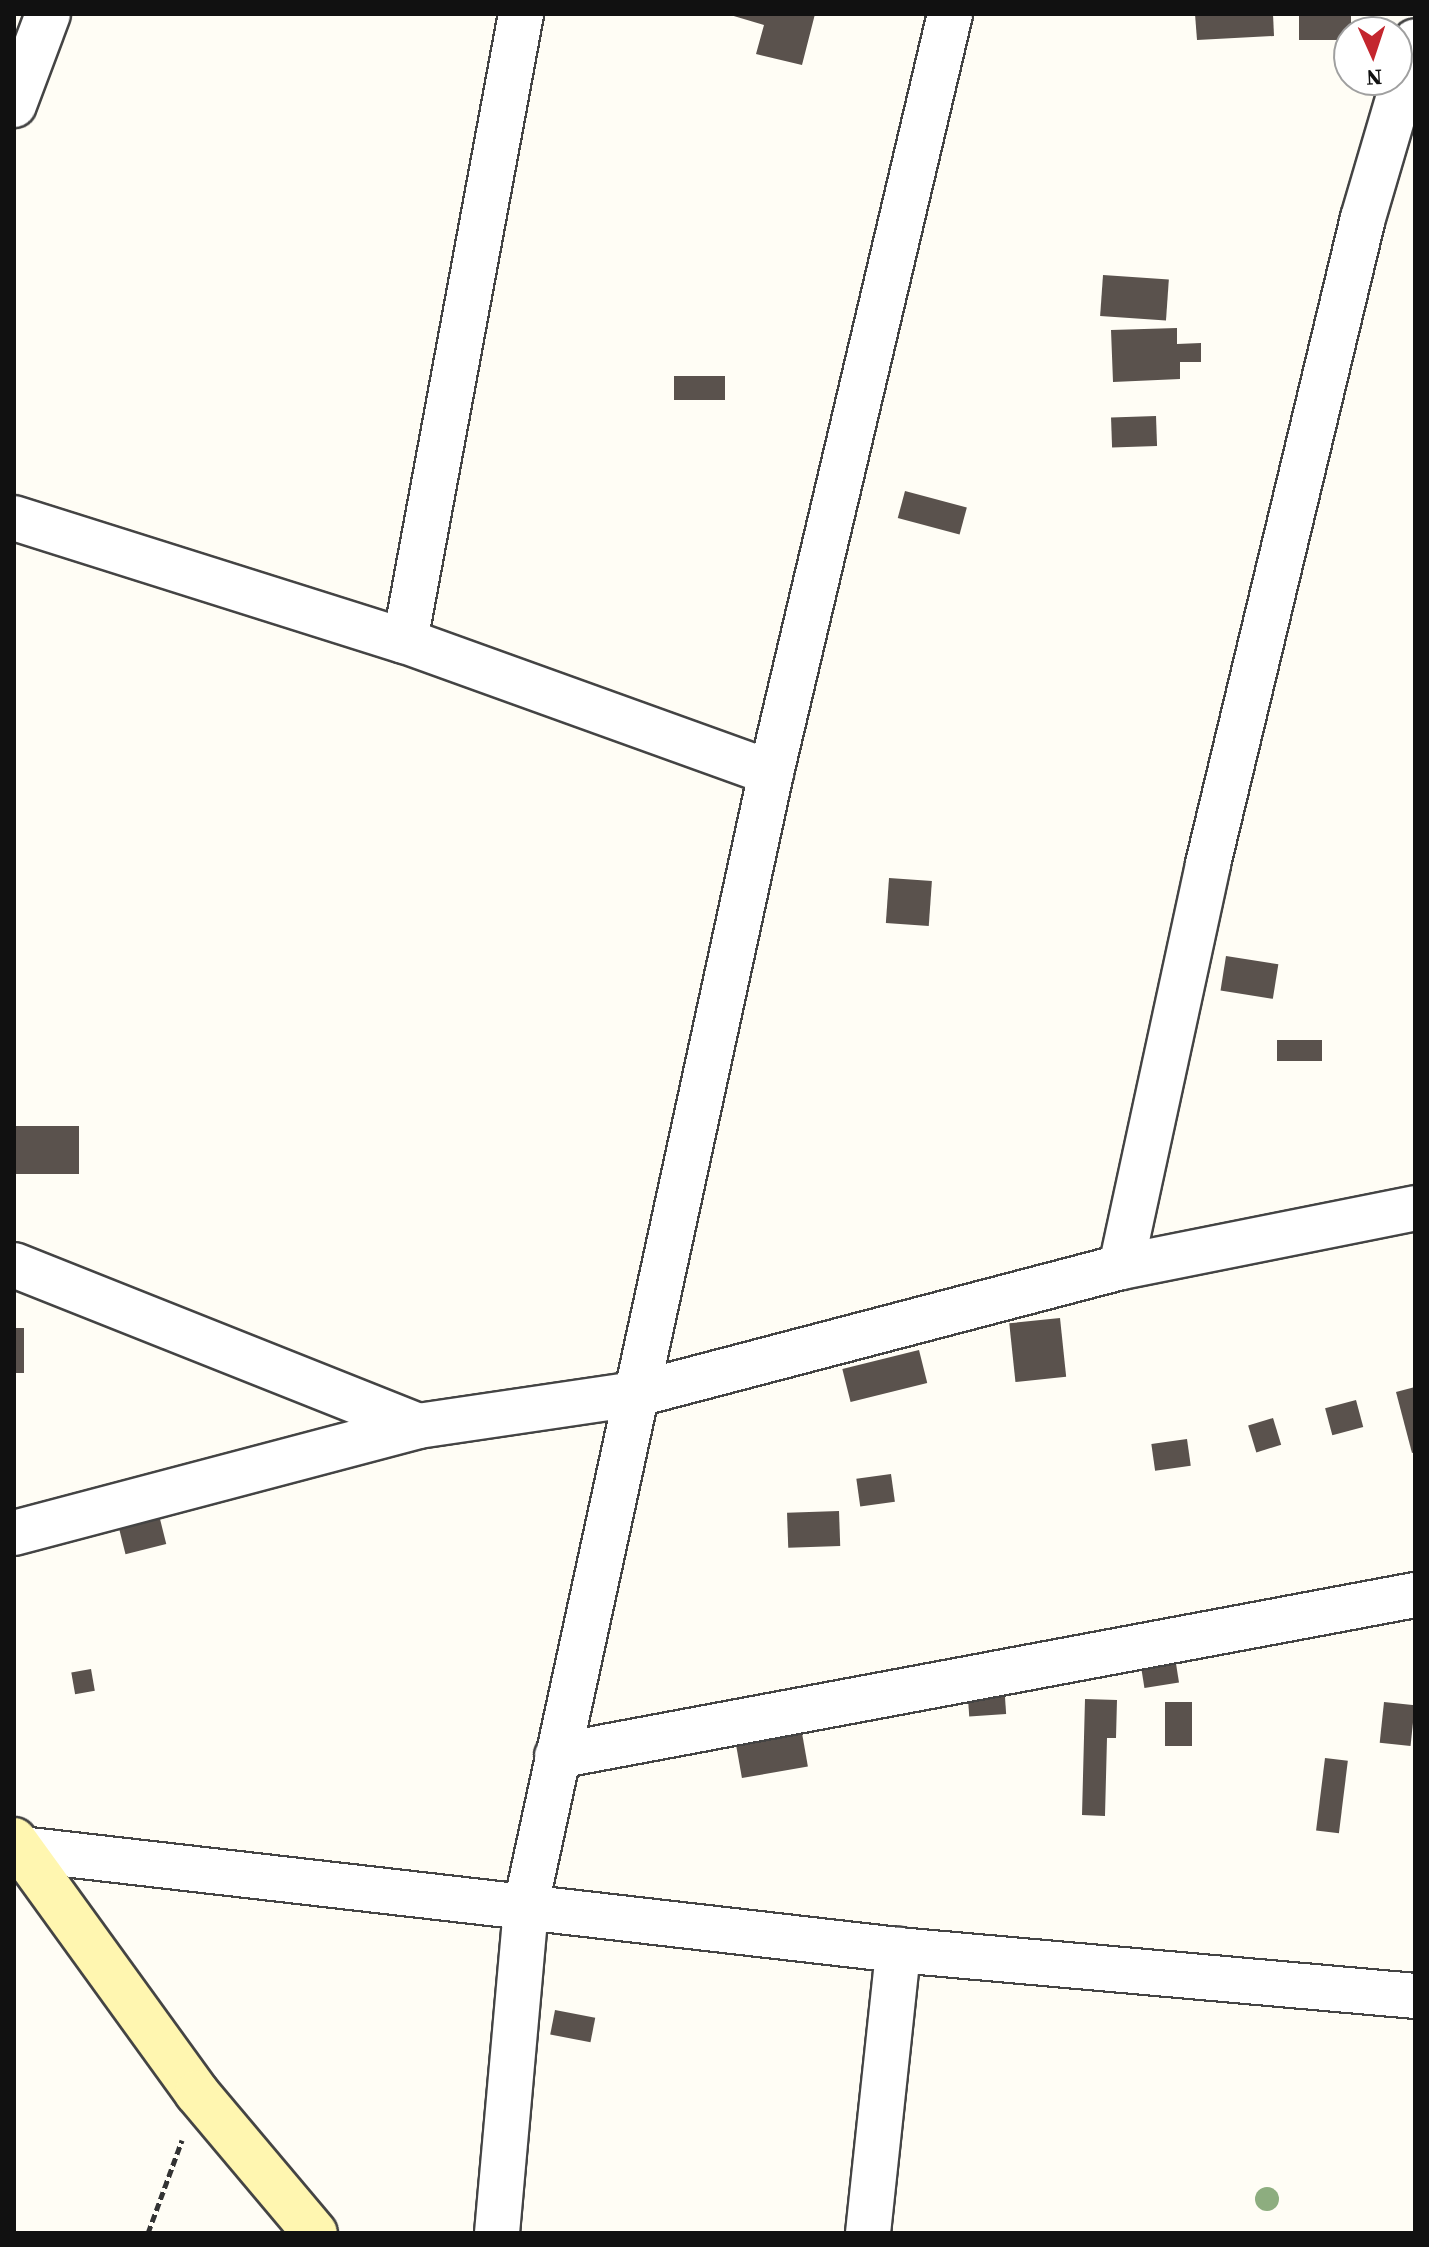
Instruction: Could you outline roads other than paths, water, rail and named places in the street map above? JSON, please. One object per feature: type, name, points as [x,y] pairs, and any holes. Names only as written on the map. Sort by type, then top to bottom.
[{"type":"street","points":[[14,105],[48,14]]},
{"type":"street","points":[[405,641],[521,14]]},
{"type":"street","points":[[497,2233],[526,1905],[557,1756],[641,1393],[771,773],[950,14]]},
{"type":"street","points":[[1121,1267],[1208,864],[1333,342],[1415,41]]},
{"type":"street","points":[[14,518],[405,641],[771,773]]},
{"type":"street","points":[[14,1533],[418,1426],[641,1393],[1121,1267],[1415,1208]]},
{"type":"street","points":[[14,1265],[418,1426]]},
{"type":"street","points":[[557,1756],[1415,1595]]},
{"type":"street","points":[[17,1845],[898,1950],[1415,1996]]},
{"type":"street","points":[[17,1845],[197,2093],[315,2233]]},
{"type":"street","points":[[868,2233],[898,1950]]}]
